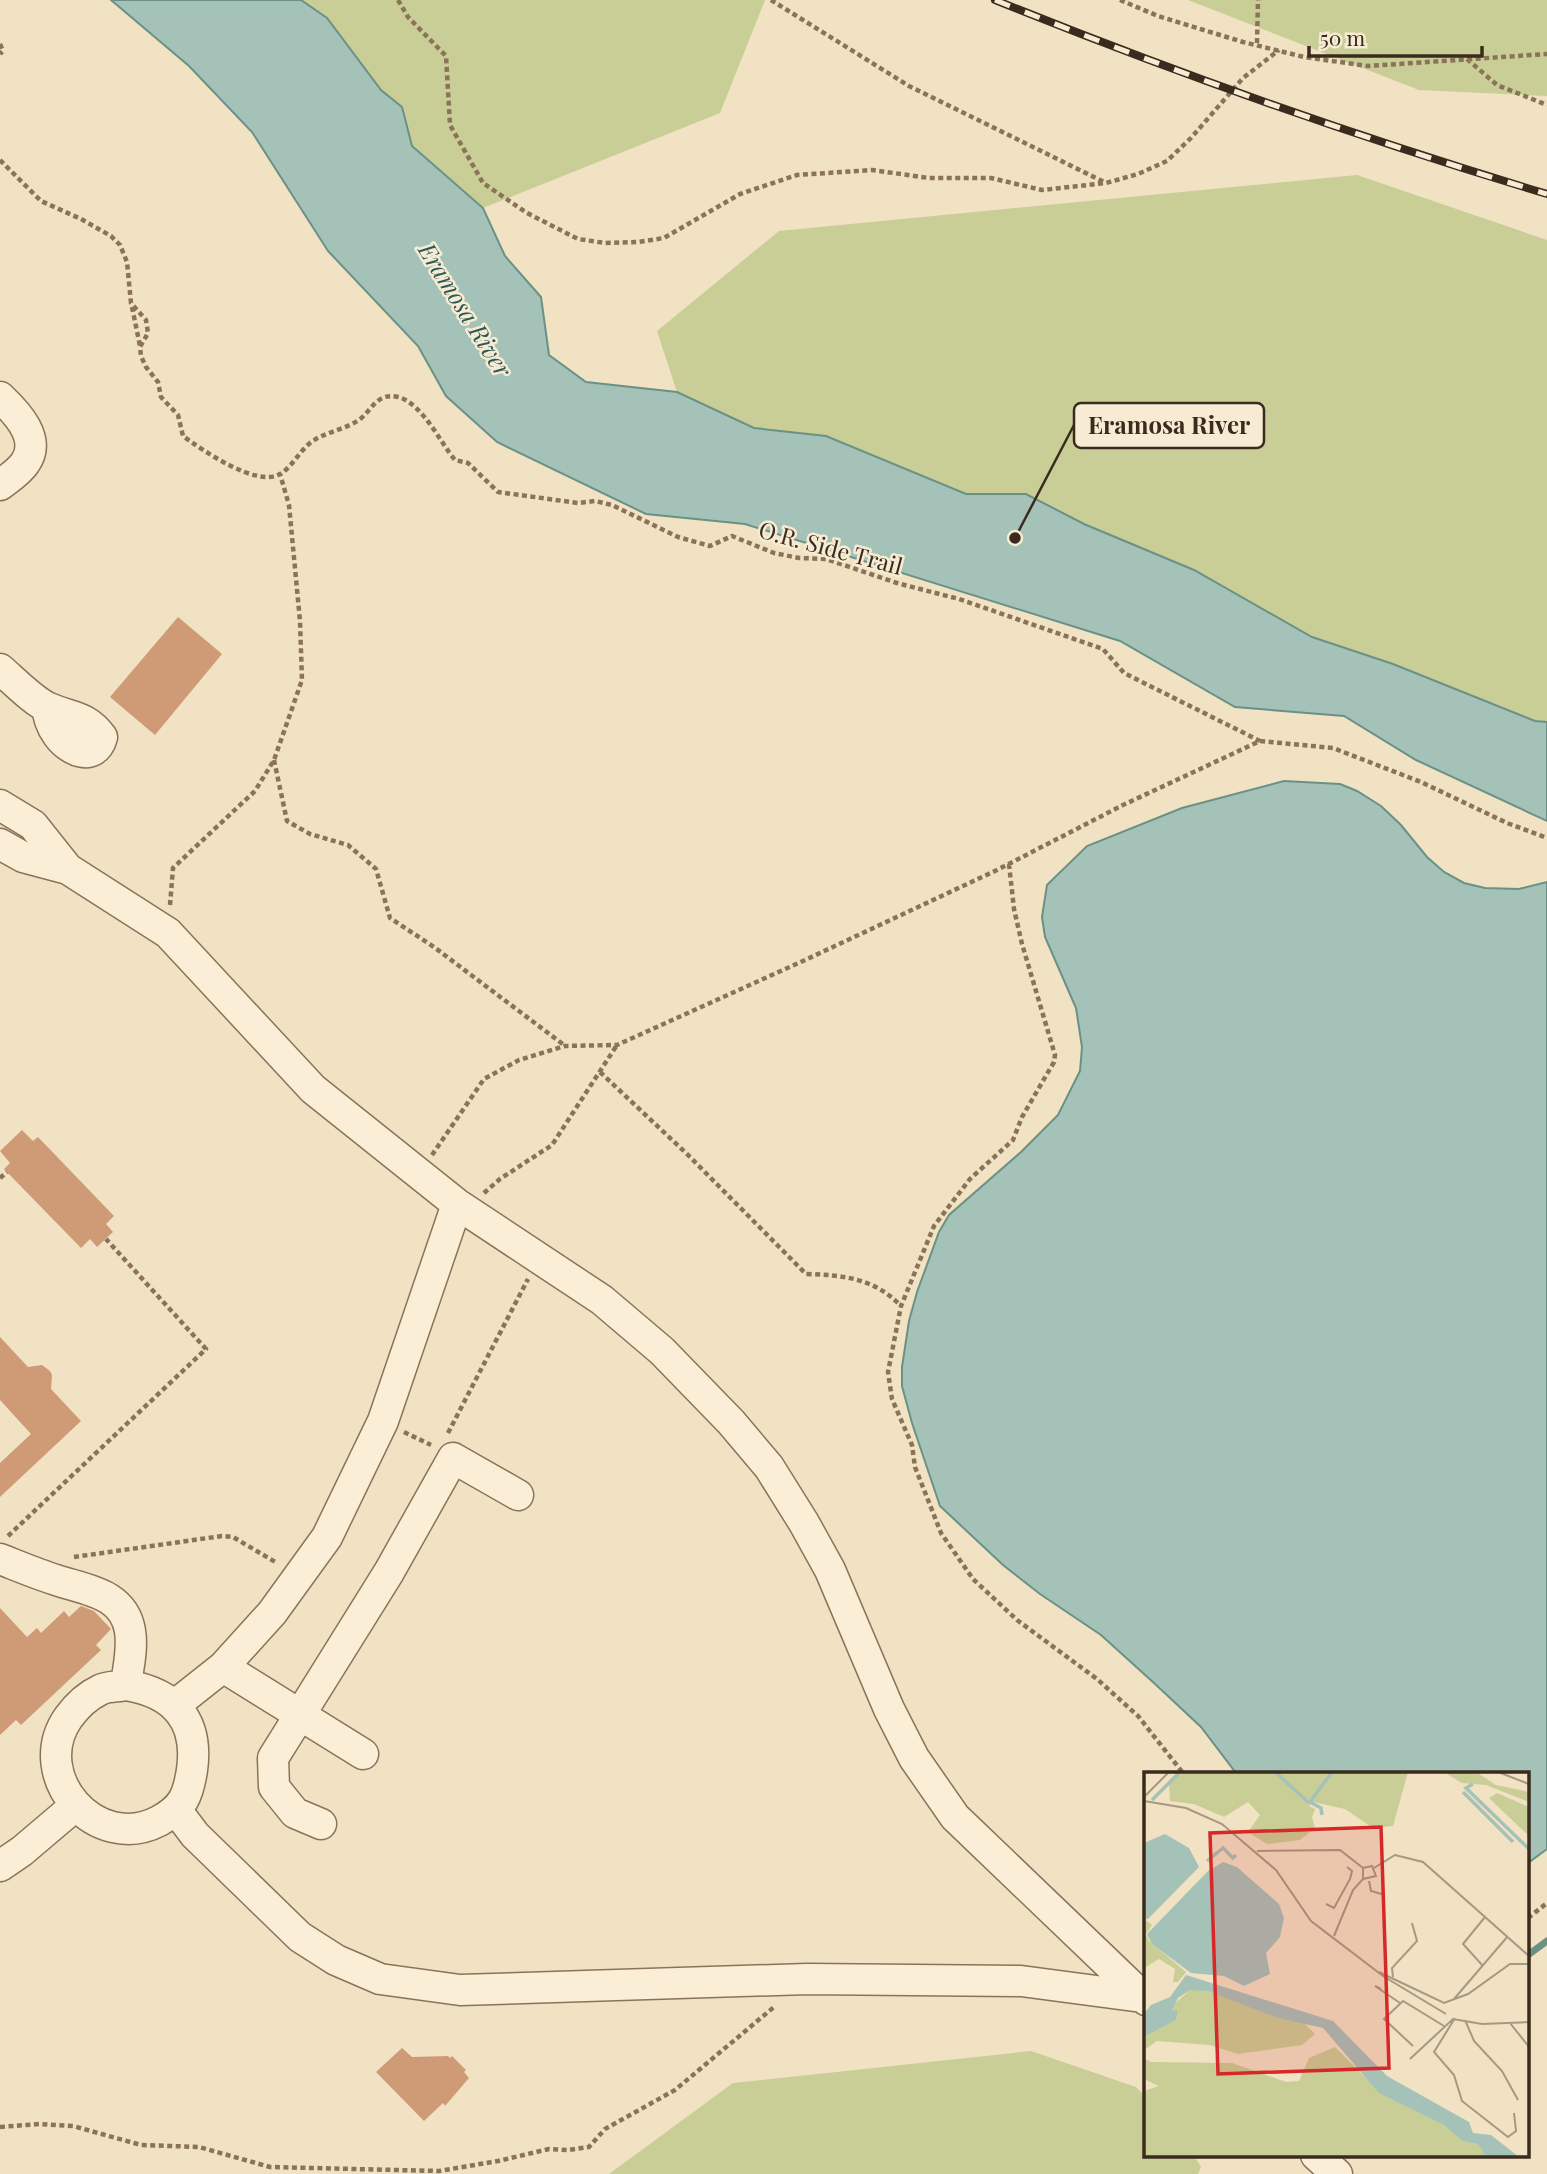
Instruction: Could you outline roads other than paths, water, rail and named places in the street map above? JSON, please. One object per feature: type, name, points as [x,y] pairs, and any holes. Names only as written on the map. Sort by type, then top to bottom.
[{"type":"lane","points":[[0,397],[27,429],[30,451],[26,462],[0,485]]},
{"type":"lane","points":[[0,669],[47,708]]},
{"type":"lane","points":[[0,806],[33,825],[68,869]]},
{"type":"lane","points":[[0,844],[23,857],[68,869],[168,933],[313,1089],[461,1207],[601,1300],[662,1351],[731,1422],[769,1467],[804,1522],[830,1570],[889,1709],[914,1758],[955,1817],[1144,1998]]},
{"type":"lane","points":[[175,1705],[223,1667],[272,1614],[327,1538],[383,1421],[461,1207]]},
{"type":"lane","points":[[321,1824],[295,1813],[274,1787],[274,1758],[389,1572],[446,1454],[517,1495]]},
{"type":"lane","points":[[0,1559],[57,1580],[95,1590],[114,1601],[126,1616],[130,1632],[126,1685]]},
{"type":"lane","points":[[223,1667],[363,1754]]},
{"type":"lane","points":[[126,1685],[150,1689],[175,1705],[190,1728],[194,1755],[190,1786],[177,1811],[150,1825],[121,1829],[94,1821],[75,1806],[62,1786],[54,1754],[61,1728],[77,1706],[100,1689],[126,1685]]},
{"type":"lane","points":[[0,1866],[75,1806]]},
{"type":"lane","points":[[177,1811],[195,1835],[300,1937],[336,1959],[380,1979],[460,1990],[807,1979],[1021,1981],[1144,1998]]},
{"type":"water","points":[[111,0],[301,0],[327,18],[381,90],[402,107],[412,146],[483,208],[505,256],[541,297],[549,355],[586,382],[677,392],[754,428],[826,436],[966,494],[1026,494],[1084,524],[1194,570],[1312,637],[1393,664],[1535,721],[1547,722],[1547,821],[1416,760],[1344,716],[1235,707],[1120,641],[745,524],[646,514],[497,442],[446,396],[418,346],[328,251],[252,132],[189,66]]},
{"type":"water","points":[[1284,781],[1340,784],[1381,806],[1401,825],[1427,857],[1444,872],[1464,883],[1485,888],[1519,889],[1547,882],[1547,1849],[1530,1862],[1530,1772],[1235,1772],[1201,1727],[1101,1635],[1003,1565],[940,1506],[912,1423],[902,1386],[902,1367],[909,1321],[939,1232],[949,1215],[1021,1152],[1058,1115],[1080,1071],[1082,1047],[1076,1008],[1045,937],[1042,917],[1047,885],[1087,846],[1182,808]]},
{"type":"waterway","points":[[1530,1954],[1547,1941]]},
{"type":"railway","points":[[995,0],[1269,103],[1547,194]]},
{"type":"place","name":"Eramosa River","points":[[1015,538]]}]
